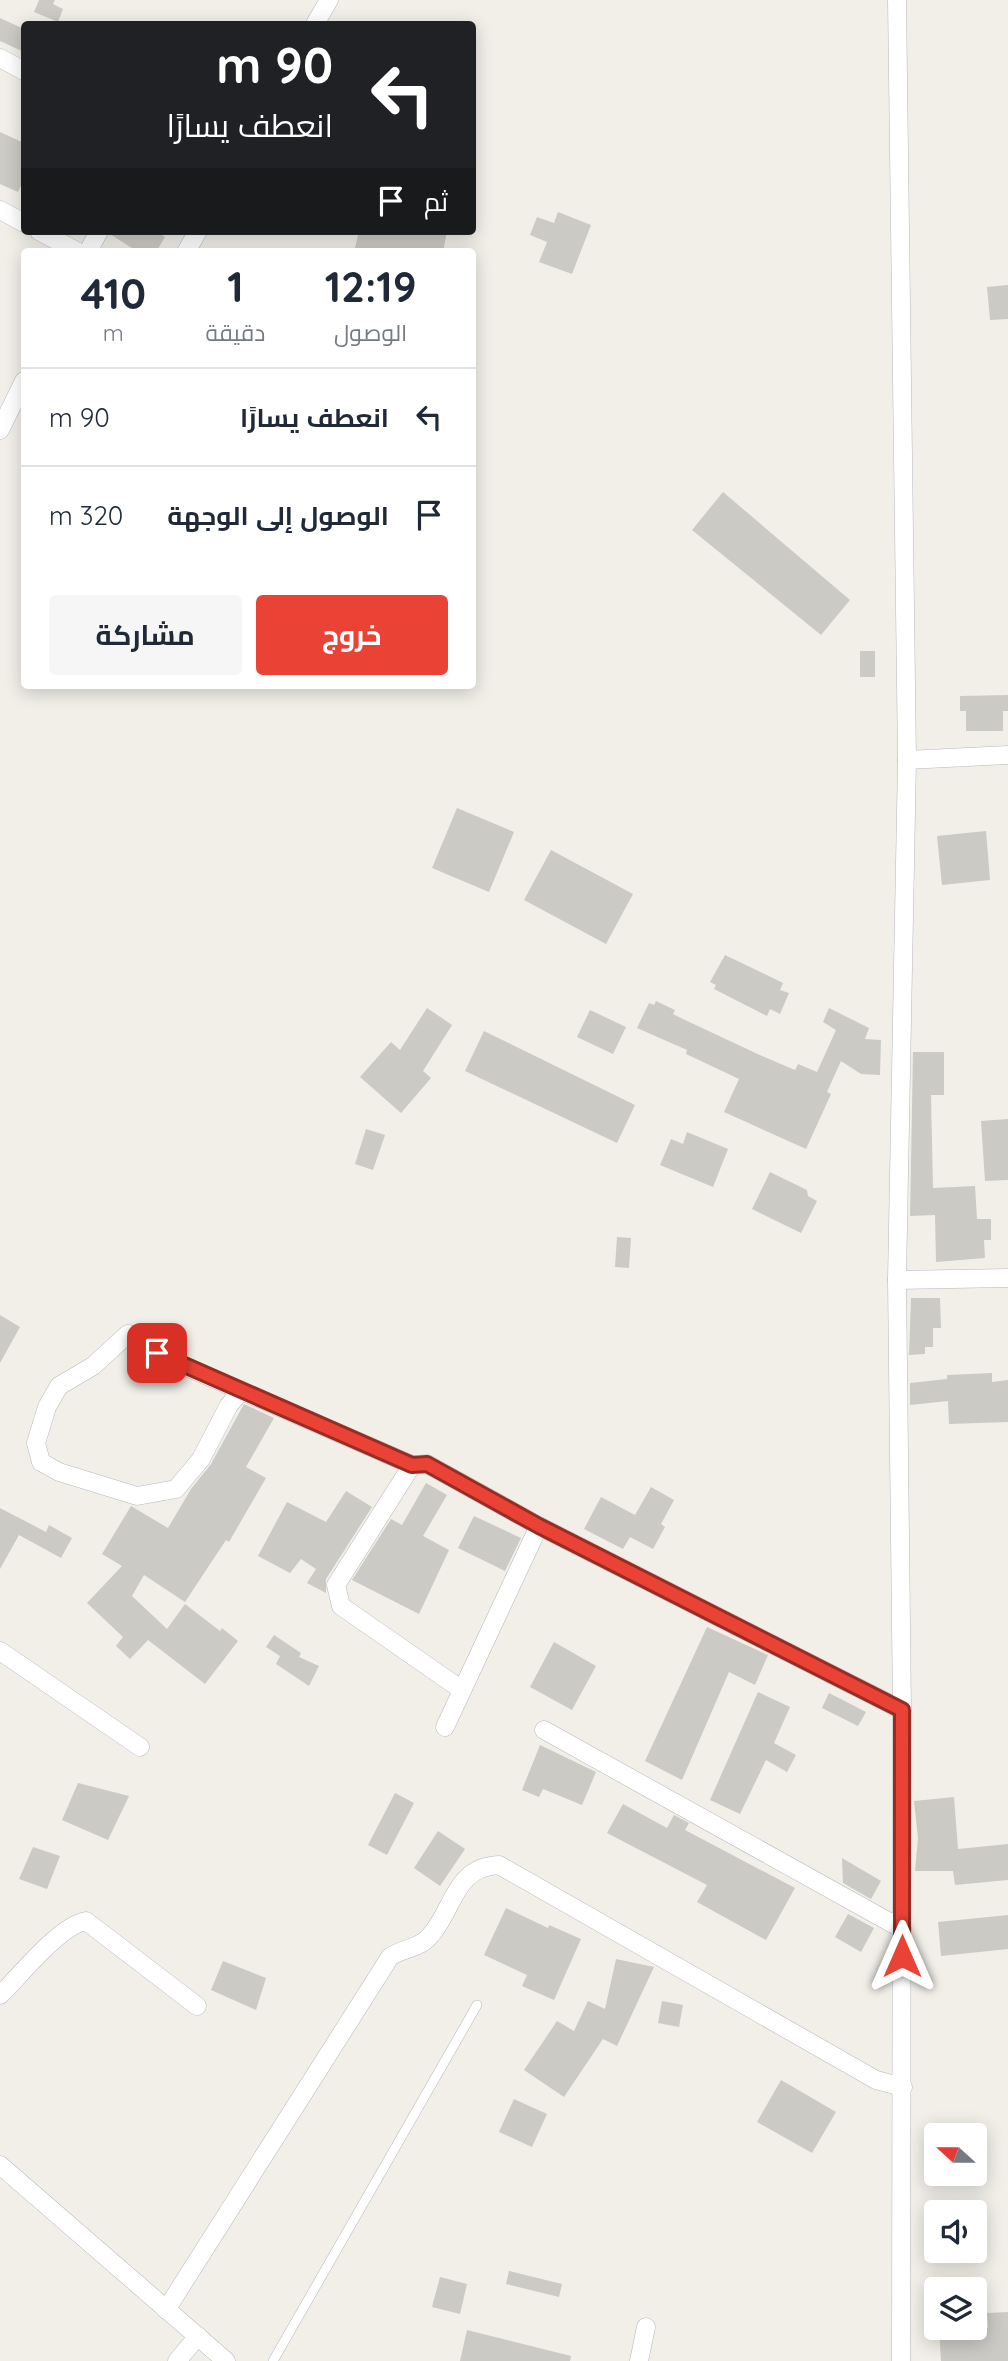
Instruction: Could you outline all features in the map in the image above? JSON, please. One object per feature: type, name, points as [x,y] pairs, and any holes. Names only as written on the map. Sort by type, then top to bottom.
[{"type":"street","points":[[317,21],[329,0]]},
{"type":"street","points":[[897,0],[907,760],[897,1280],[902,1710],[901,2361]]},
{"type":"street","points":[[0,58],[21,69]]},
{"type":"street","points":[[0,210],[21,221]]},
{"type":"street","points":[[46,235],[71,248]]},
{"type":"street","points":[[0,430],[21,387]]},
{"type":"street","points":[[907,760],[1008,755]]},
{"type":"street","points":[[897,1280],[1008,1278]]},
{"type":"street","points":[[241,1391],[229,1405],[201,1459],[176,1489],[137,1496],[59,1472],[41,1462],[36,1443],[47,1407],[59,1386],[93,1366],[128,1334],[173,1362],[241,1391],[412,1465],[427,1464],[539,1526],[902,1710]]},
{"type":"street","points":[[412,1465],[336,1585],[337,1597],[341,1606],[462,1690]]},
{"type":"street","points":[[445,1727],[539,1526]]},
{"type":"street","points":[[0,1651],[140,1747]]},
{"type":"street","points":[[544,1730],[902,1929]]},
{"type":"street","points":[[166,2309],[390,1957],[430,1937],[459,1884],[474,1871],[489,1866],[499,1865],[579,1909],[876,2080],[903,2087]]},
{"type":"street","points":[[0,1995],[54,1941],[79,1922],[86,1921],[197,2006]]},
{"type":"street","points":[[0,2165],[226,2361]]},
{"type":"street","points":[[639,2361],[646,2327]]},
{"type":"street","points":[[177,2361],[198,2336]]},
{"type":"lane","points":[[273,2361],[477,2006]]},
{"type":"building","points":[[39,0],[55,0],[53,4],[63,9],[58,21],[34,12]]},
{"type":"building","points":[[0,18],[21,28],[21,51],[0,41]]},
{"type":"building","points":[[0,132],[21,142],[21,186],[18,192],[0,184]]},
{"type":"building","points":[[558,212],[591,225],[572,274],[539,262],[547,242],[530,235],[537,217],[554,223]]},
{"type":"building","points":[[112,235],[165,237],[158,248],[132,248]]},
{"type":"building","points":[[358,235],[446,235],[444,248],[355,248]]},
{"type":"building","points":[[1008,285],[1008,319],[990,320],[987,287]]},
{"type":"building","points":[[723,492],[850,600],[821,635],[692,530]]},
{"type":"building","points":[[860,651],[875,651],[875,677],[860,677]]},
{"type":"building","points":[[1008,695],[1008,711],[1003,711],[1003,731],[966,731],[966,711],[960,711],[960,696]]},
{"type":"building","points":[[457,808],[514,832],[489,892],[432,868]]},
{"type":"building","points":[[986,831],[990,880],[942,885],[937,836]]},
{"type":"building","points":[[551,850],[633,894],[606,944],[524,900]]},
{"type":"building","points":[[725,955],[783,983],[780,990],[789,993],[780,1014],[770,1009],[767,1016],[714,989],[716,985],[710,982]]},
{"type":"building","points":[[656,1001],[675,1010],[673,1014],[762,1056],[795,1070],[798,1064],[817,1072],[836,1030],[823,1022],[829,1008],[869,1028],[865,1039],[881,1040],[880,1075],[861,1074],[841,1061],[827,1092],[831,1094],[806,1149],[724,1112],[739,1079],[686,1054],[687,1050],[637,1028],[649,1003],[654,1005]]},
{"type":"building","points":[[427,1008],[452,1025],[423,1071],[431,1078],[401,1113],[360,1077],[391,1042],[400,1050]]},
{"type":"building","points":[[590,1010],[626,1027],[613,1054],[577,1037]]},
{"type":"building","points":[[484,1031],[635,1105],[617,1143],[465,1071]]},
{"type":"building","points":[[913,1052],[944,1052],[944,1095],[931,1095],[933,1188],[975,1186],[977,1219],[991,1219],[991,1240],[984,1240],[985,1258],[936,1262],[935,1215],[910,1216]]},
{"type":"building","points":[[1008,1119],[1008,1180],[985,1181],[981,1121]]},
{"type":"building","points":[[366,1129],[385,1135],[373,1170],[355,1164]]},
{"type":"building","points":[[687,1132],[728,1149],[713,1187],[660,1165],[671,1139],[683,1144]]},
{"type":"building","points":[[770,1172],[807,1190],[808,1196],[817,1201],[801,1233],[752,1209]]},
{"type":"building","points":[[617,1237],[631,1238],[629,1268],[615,1267]]},
{"type":"building","points":[[911,1298],[940,1298],[941,1328],[933,1328],[933,1347],[925,1347],[925,1354],[909,1355]]},
{"type":"building","points":[[0,1315],[20,1327],[0,1363]]},
{"type":"building","points":[[992,1373],[992,1382],[1008,1380],[1008,1422],[949,1424],[948,1401],[910,1405],[910,1383],[947,1379],[947,1375]]},
{"type":"building","points":[[244,1404],[274,1418],[246,1467],[266,1478],[229,1542],[226,1540],[185,1602],[144,1575],[132,1596],[167,1629],[185,1604],[220,1631],[222,1628],[238,1641],[205,1684],[148,1640],[130,1659],[116,1646],[123,1637],[87,1603],[122,1566],[102,1554],[131,1506],[168,1528],[191,1489],[211,1464]]},
{"type":"building","points":[[426,1483],[447,1495],[423,1536],[449,1550],[419,1614],[352,1580],[391,1519],[402,1525]]},
{"type":"building","points":[[651,1487],[674,1500],[661,1524],[665,1527],[653,1549],[630,1537],[623,1549],[584,1529],[601,1497],[635,1515]]},
{"type":"building","points":[[346,1491],[372,1507],[326,1579],[326,1593],[307,1583],[316,1569],[301,1559],[290,1573],[258,1556],[287,1502],[326,1522]]},
{"type":"building","points":[[0,1508],[46,1532],[49,1525],[72,1538],[61,1558],[19,1535],[0,1569]]},
{"type":"building","points":[[474,1516],[521,1538],[505,1571],[458,1548]]},
{"type":"building","points":[[707,1627],[768,1655],[755,1685],[729,1672],[682,1780],[645,1761]]},
{"type":"building","points":[[274,1635],[301,1653],[299,1657],[319,1666],[309,1686],[276,1664],[280,1656],[266,1647]]},
{"type":"building","points":[[554,1642],[596,1666],[572,1710],[530,1687]]},
{"type":"building","points":[[758,1692],[790,1707],[774,1743],[796,1755],[787,1772],[766,1760],[740,1814],[710,1800]]},
{"type":"building","points":[[829,1693],[866,1712],[858,1726],[822,1708]]},
{"type":"building","points":[[540,1745],[596,1772],[582,1805],[543,1789],[539,1797],[522,1790]]},
{"type":"building","points":[[78,1783],[129,1796],[108,1840],[62,1820]]},
{"type":"building","points":[[395,1793],[414,1803],[387,1855],[368,1845]]},
{"type":"building","points":[[954,1797],[958,1849],[1008,1844],[1008,1880],[955,1885],[953,1871],[915,1871],[918,1838],[914,1801]]},
{"type":"building","points":[[623,1804],[667,1828],[674,1815],[689,1823],[685,1830],[795,1888],[766,1940],[697,1902],[707,1885],[607,1833]]},
{"type":"building","points":[[438,1831],[465,1849],[440,1886],[414,1868]]},
{"type":"building","points":[[33,1847],[60,1856],[47,1889],[19,1879]]},
{"type":"building","points":[[842,1858],[881,1881],[871,1899],[843,1883]]},
{"type":"building","points":[[506,1908],[548,1928],[549,1925],[581,1939],[554,2000],[522,1986],[527,1975],[484,1955]]},
{"type":"building","points":[[848,1914],[874,1928],[861,1952],[835,1937]]},
{"type":"building","points":[[1008,1915],[1008,1949],[941,1956],[938,1922]]},
{"type":"building","points":[[616,1959],[654,1967],[617,2046],[603,2039],[564,2097],[524,2070],[557,2021],[574,2031],[588,2001],[605,2009]]},
{"type":"building","points":[[223,1961],[266,1978],[256,2010],[211,1990]]},
{"type":"building","points":[[662,2001],[683,2005],[679,2027],[658,2023]]},
{"type":"building","points":[[781,2080],[836,2112],[812,2153],[757,2122]]},
{"type":"building","points":[[514,2099],[547,2114],[532,2147],[499,2132]]},
{"type":"building","points":[[509,2271],[562,2284],[559,2297],[506,2284]]},
{"type":"building","points":[[440,2277],[467,2284],[460,2314],[432,2307]]},
{"type":"building","points":[[1008,2312],[1008,2361],[941,2361],[940,2340],[987,2340],[987,2313]]},
{"type":"building","points":[[467,2330],[571,2356],[570,2361],[460,2361]]},
{"type":"route","points":[[157,1353],[412,1465],[427,1464],[539,1526],[902,1710],[902,1956]]}]
